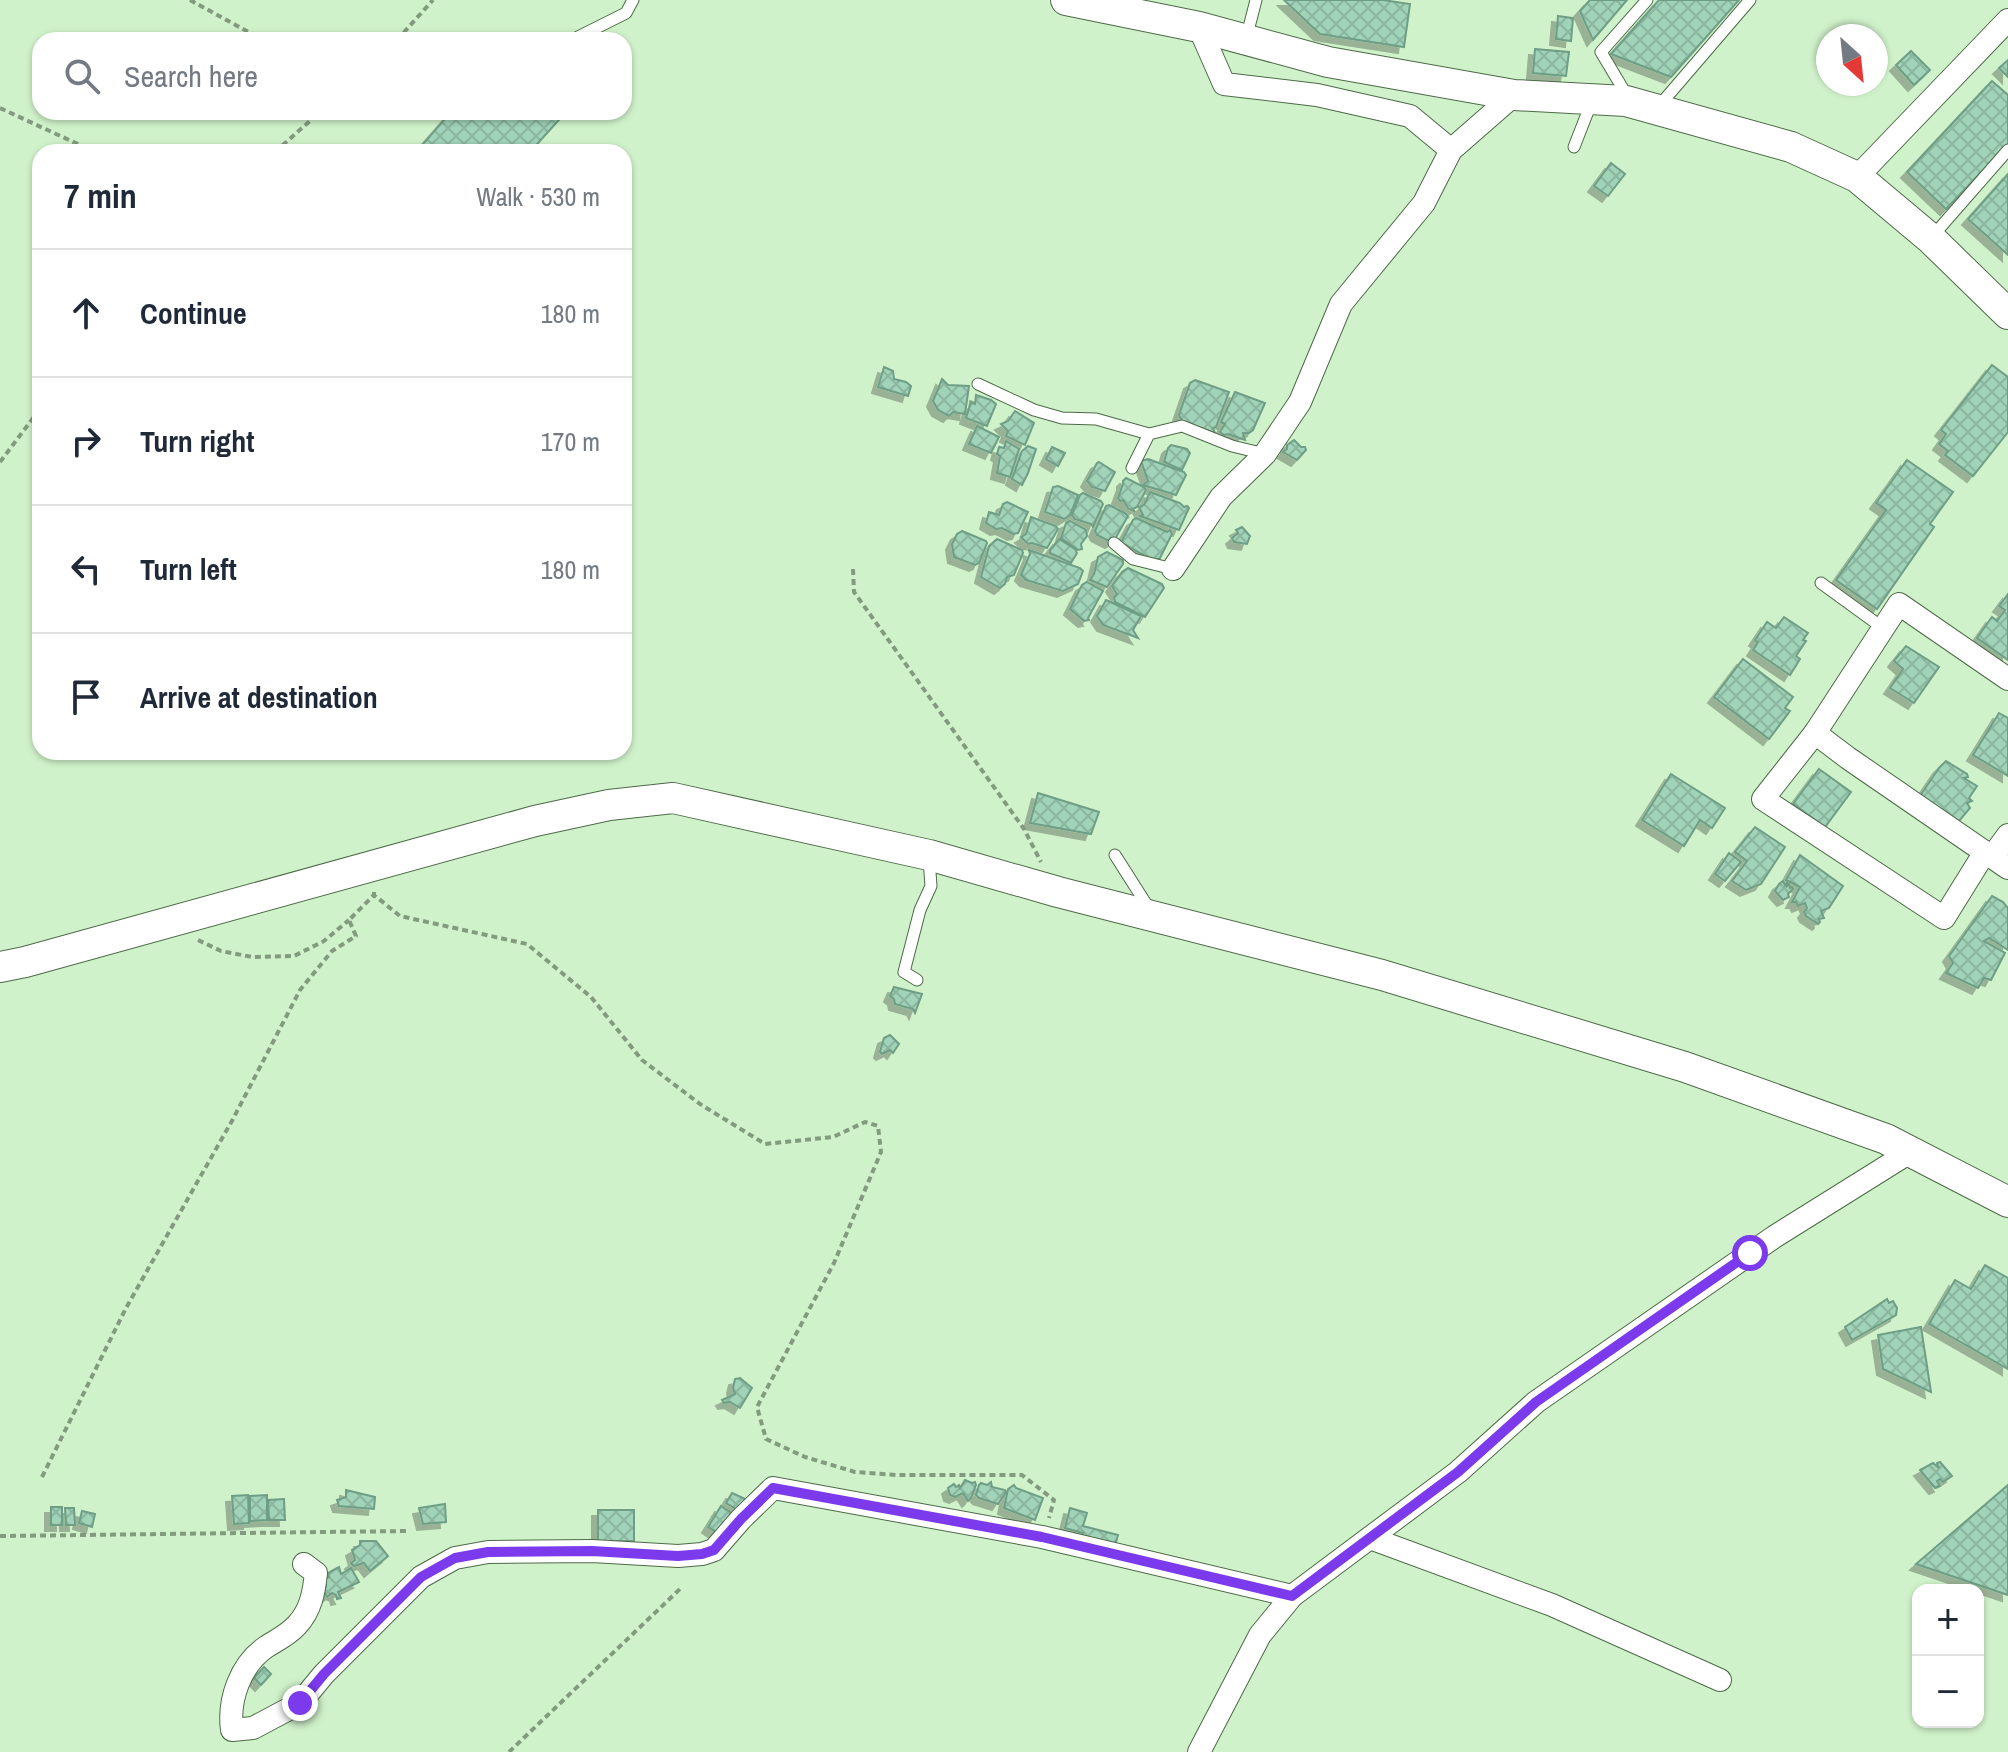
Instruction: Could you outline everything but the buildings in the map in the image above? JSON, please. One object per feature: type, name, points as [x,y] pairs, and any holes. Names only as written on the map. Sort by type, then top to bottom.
[{"type":"street","points":[[1066,0],[1199,27],[1328,62],[1514,95],[1644,106],[1791,147],[1857,177],[1931,239],[2008,314]]},
{"type":"street","points":[[1857,177],[2008,20]]},
{"type":"street","points":[[1199,27],[1224,84],[1317,95],[1410,116],[1451,150]]},
{"type":"street","points":[[1173,569],[1221,497],[1265,454],[1300,402],[1341,304],[1424,203],[1451,150],[1514,95]]},
{"type":"street","points":[[2008,679],[1899,604],[1815,733],[1763,799],[1944,918],[1995,859],[2008,835]]},
{"type":"street","points":[[1815,733],[1995,859]]},
{"type":"street","points":[[0,967],[550,818],[609,805],[673,798],[929,855],[1058,892],[1382,975],[1670,1062],[1886,1139],[2008,1202]]},
{"type":"street","points":[[1199,1752],[1260,1635],[1292,1596],[1458,1472],[1536,1402],[1774,1237],[1910,1152]]},
{"type":"street","points":[[304,1564],[316,1573],[314,1597],[299,1623],[248,1661],[230,1713],[232,1730],[253,1728],[300,1703],[324,1674],[421,1577],[455,1558],[488,1552],[702,1554],[714,1550],[773,1488],[1042,1537],[1292,1596]]},
{"type":"street","points":[[1370,1538],[1552,1605],[1720,1680]]},
{"type":"lane","points":[[588,32],[626,13],[633,0]]},
{"type":"lane","points":[[1246,40],[1256,0]]},
{"type":"lane","points":[[1647,0],[1601,52],[1644,106],[1750,0]]},
{"type":"lane","points":[[1574,147],[1592,100]]},
{"type":"lane","points":[[1931,239],[2008,150]]},
{"type":"lane","points":[[978,384],[1034,410],[1062,418],[1096,419],[1149,434],[1182,426],[1232,446],[1265,454]]},
{"type":"lane","points":[[1132,468],[1149,434]]},
{"type":"lane","points":[[1114,543],[1133,559],[1173,569]]},
{"type":"lane","points":[[1821,583],[1883,628]]},
{"type":"lane","points":[[917,980],[904,972],[920,910],[931,886],[929,855]]},
{"type":"lane","points":[[1115,855],[1155,917]]},
{"type":"path","points":[[190,0],[248,32]]},
{"type":"path","points":[[404,32],[433,0]]},
{"type":"path","points":[[0,108],[78,144]]},
{"type":"path","points":[[284,144],[311,120]]},
{"type":"path","points":[[0,462],[32,420]]},
{"type":"path","points":[[853,569],[854,592],[1024,829]]},
{"type":"path","points":[[372,865],[374,895],[400,916],[527,944],[591,997],[642,1060],[700,1104],[765,1144],[833,1137],[865,1122],[878,1126],[881,1152],[834,1263],[757,1407],[766,1439],[805,1457],[855,1472],[1022,1475],[1054,1500],[1042,1537]]},
{"type":"path","points":[[194,940],[221,951],[252,957],[294,956],[324,941],[374,895]]},
{"type":"path","points":[[42,1477],[126,1308],[233,1119],[300,990],[332,951],[356,936],[349,920]]},
{"type":"path","points":[[0,1536],[407,1531]]},
{"type":"path","points":[[509,1752],[681,1588]]},
{"type":"route","points":[[300,1703],[324,1674],[421,1577],[455,1558],[488,1552],[702,1554],[714,1550],[773,1488],[1042,1537],[1292,1596],[1458,1472],[1536,1402],[1750,1253]]}]
